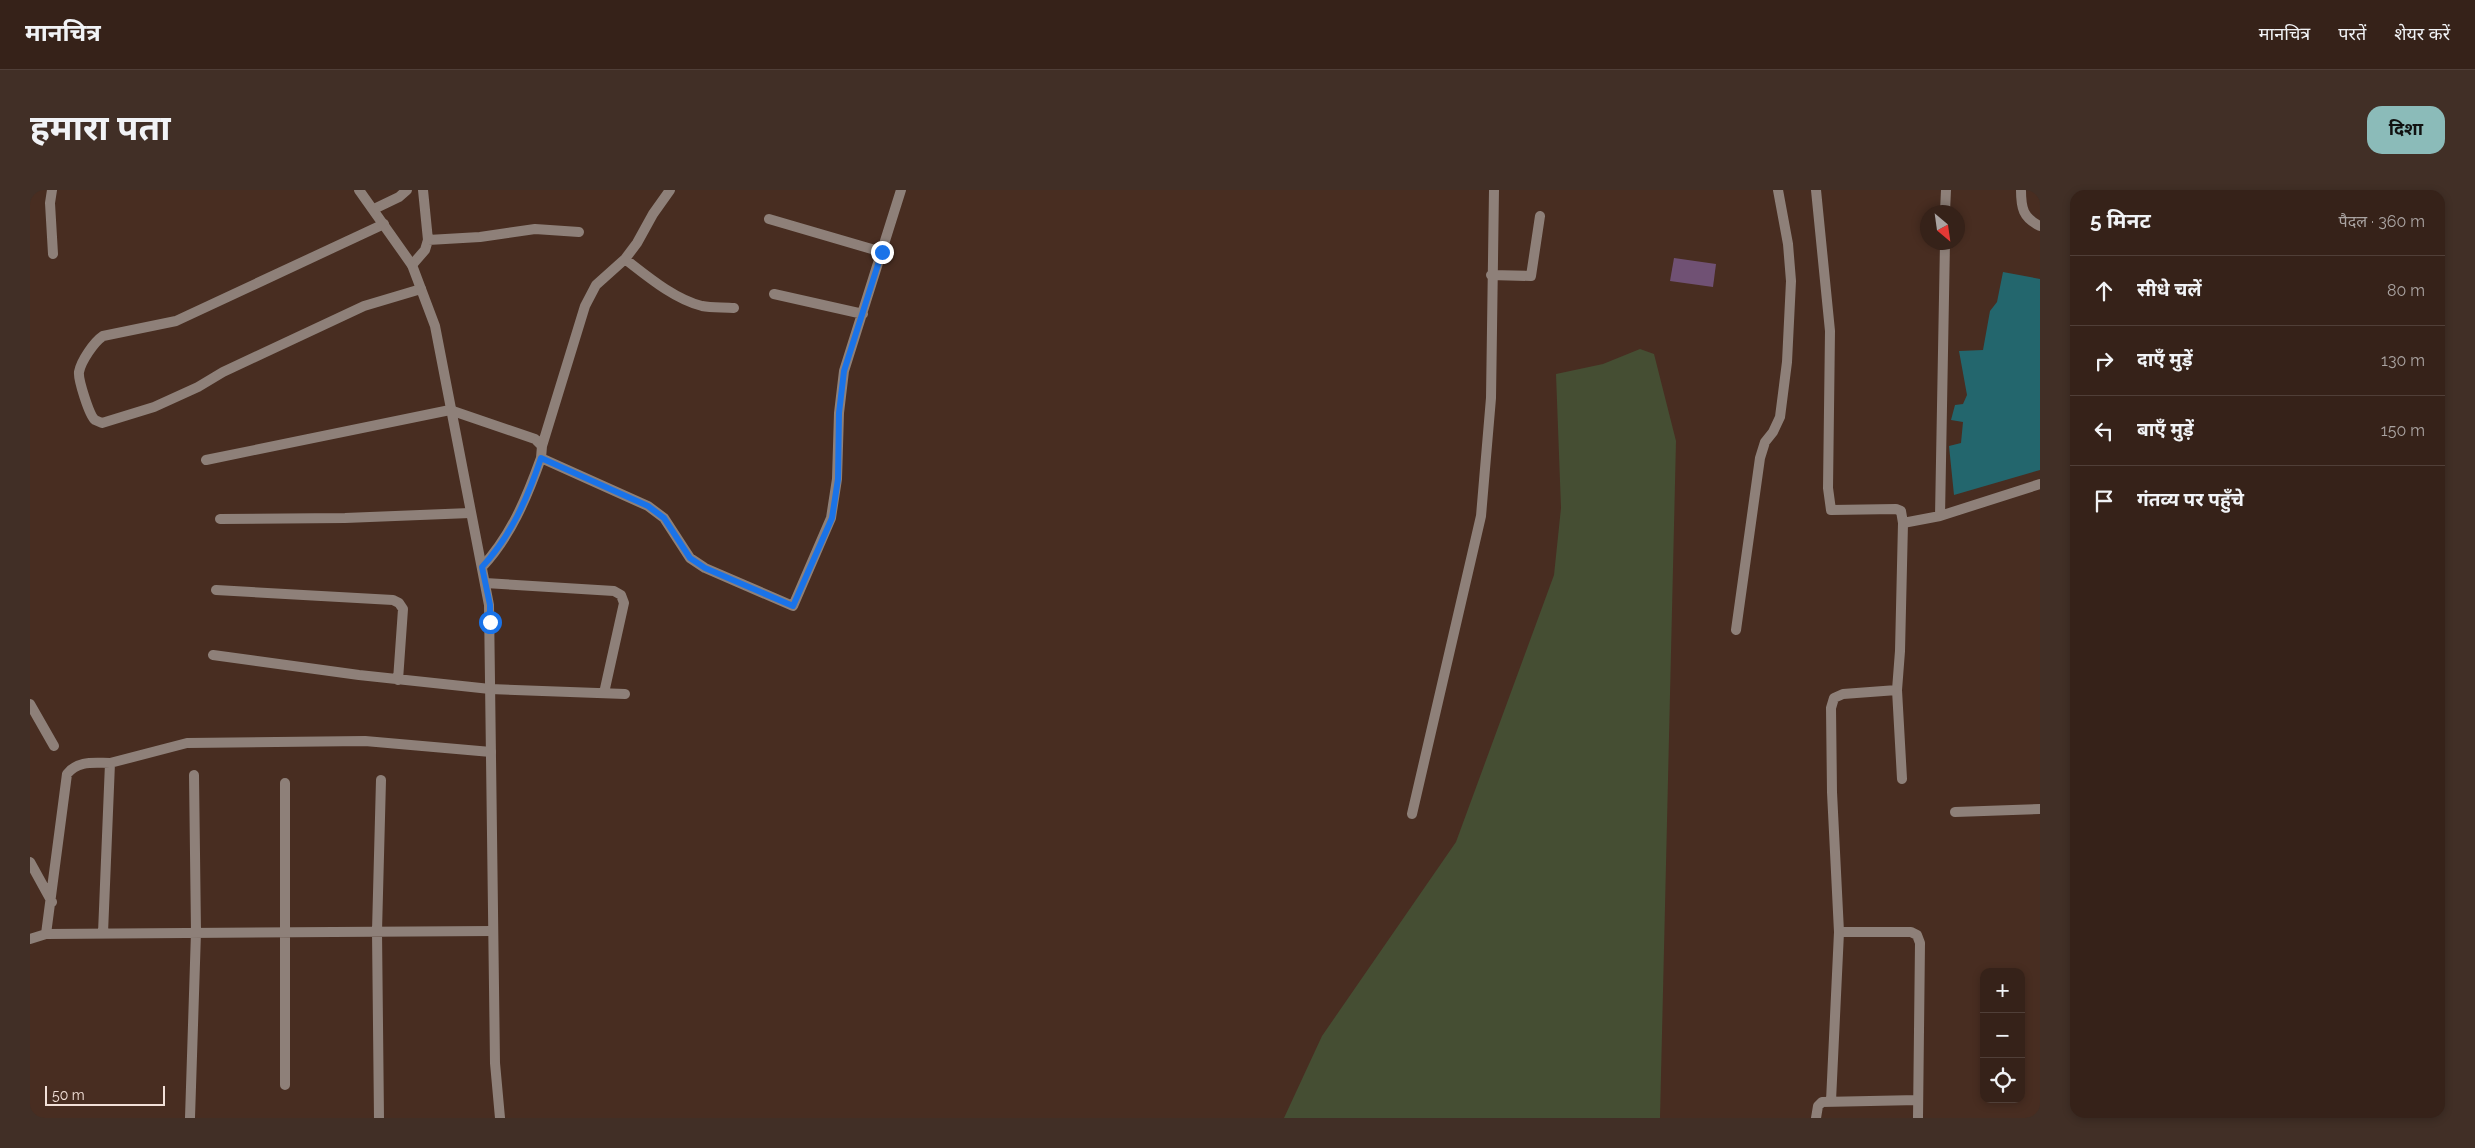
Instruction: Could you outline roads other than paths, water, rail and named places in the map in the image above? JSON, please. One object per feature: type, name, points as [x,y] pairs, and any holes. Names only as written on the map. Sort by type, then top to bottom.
[{"type":"street","points":[[52,190],[50,203],[53,254]]},
{"type":"street","points":[[359,190],[412,265],[435,326],[470,513],[490,605],[495,1063],[500,1118]]},
{"type":"street","points":[[374,209],[399,197],[407,190]]},
{"type":"street","points":[[412,265],[425,250],[428,240],[423,190]]},
{"type":"street","points":[[482,567],[493,555],[518,514],[541,458],[542,446],[585,306],[596,284],[625,258],[638,243],[653,214],[670,190]]},
{"type":"street","points":[[541,458],[648,506],[664,518],[690,558],[705,568],[793,606],[832,518],[838,479],[839,413],[844,371],[901,190]]},
{"type":"street","points":[[1412,814],[1481,516],[1491,398],[1494,190]]},
{"type":"street","points":[[1736,630],[1760,458],[1765,442],[1773,432],[1780,417],[1787,362],[1791,281],[1778,190]]},
{"type":"street","points":[[1816,190],[1830,331],[1828,488],[1831,510],[1896,509],[1901,511],[1903,523],[1900,651],[1897,690],[1902,779]]},
{"type":"street","points":[[1945,205],[1946,190]]},
{"type":"street","points":[[2020,190],[2022,211],[2030,221],[2040,226]]},
{"type":"street","points":[[1492,275],[1531,276],[1540,216]]},
{"type":"street","points":[[769,219],[882,252]]},
{"type":"street","points":[[384,224],[176,321],[103,336],[97,340],[79,370],[79,377],[91,414],[95,420],[102,423],[154,407],[364,306],[421,289]]},
{"type":"street","points":[[428,240],[480,237],[534,229],[579,232]]},
{"type":"street","points":[[1940,516],[1945,250]]},
{"type":"street","points":[[625,258],[672,292],[686,299],[702,306],[734,308]]},
{"type":"street","points":[[774,294],[862,314]]},
{"type":"street","points":[[206,460],[450,410],[535,439],[542,446]]},
{"type":"street","points":[[1903,523],[1940,516],[2040,484]]},
{"type":"street","points":[[220,519],[345,518],[470,513]]},
{"type":"street","points":[[485,583],[614,591],[621,595],[624,602],[604,694]]},
{"type":"street","points":[[216,590],[393,600],[399,603],[403,609],[398,680]]},
{"type":"street","points":[[213,655],[398,680],[490,689],[625,694]]},
{"type":"street","points":[[1831,1101],[1839,932],[1832,792],[1831,708],[1834,698],[1843,694],[1897,690]]},
{"type":"street","points":[[30,704],[54,746]]},
{"type":"street","points":[[46,934],[52,902],[67,774],[72,768],[82,763],[110,763],[187,743],[364,742],[491,752]]},
{"type":"street","points":[[103,932],[110,763]]},
{"type":"street","points":[[190,1118],[196,932],[194,775]]},
{"type":"street","points":[[379,1118],[377,931],[381,780]]},
{"type":"street","points":[[285,783],[285,1085]]},
{"type":"street","points":[[1955,812],[2040,809]]},
{"type":"street","points":[[30,862],[52,902]]},
{"type":"street","points":[[30,939],[46,934],[103,932],[493,931]]},
{"type":"street","points":[[1839,932],[1911,932],[1916,935],[1920,943],[1918,1118]]},
{"type":"street","points":[[1816,1118],[1818,1106],[1822,1102],[1918,1100]]},
{"type":"water","points":[[2003,272],[2040,279],[2040,470],[1954,495],[1949,446],[1961,443],[1963,422],[1951,420],[1955,405],[1963,404],[1967,395],[1959,351],[1983,350],[1990,311],[1997,302]]}]
